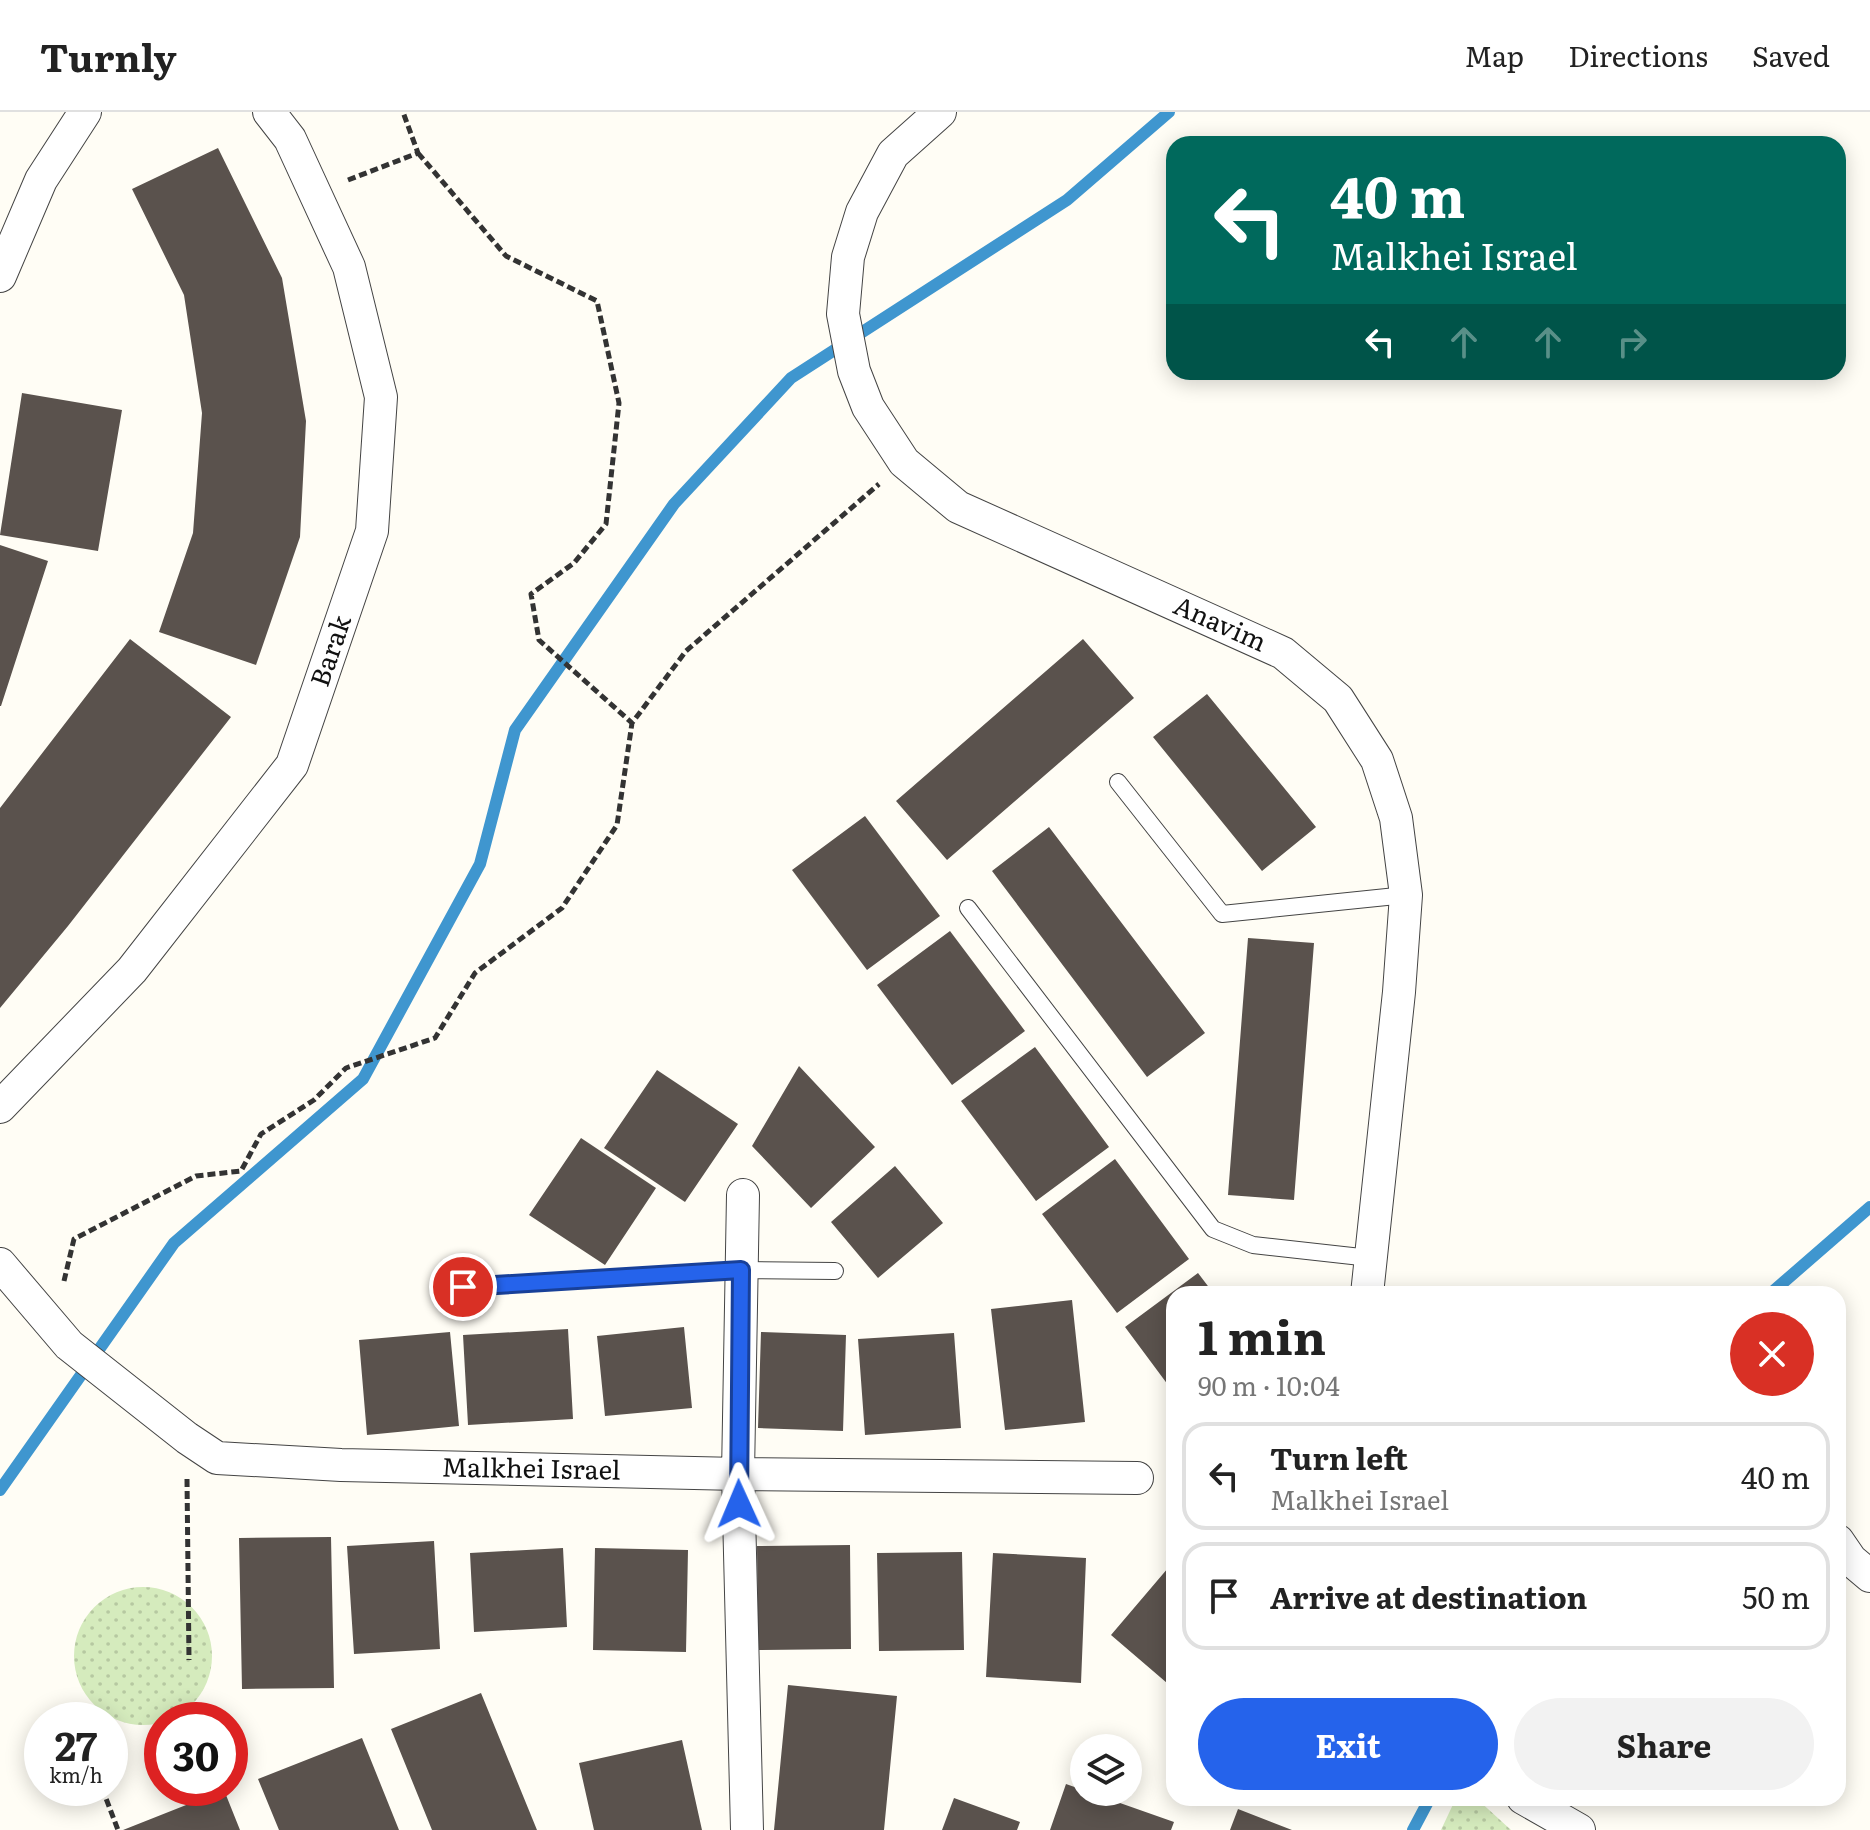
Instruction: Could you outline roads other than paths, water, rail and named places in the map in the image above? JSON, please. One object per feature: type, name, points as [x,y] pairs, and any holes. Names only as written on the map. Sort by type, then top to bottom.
[{"type":"street","points":[[0,276],[41,180],[85,112]]},
{"type":"street","name":"Barak","points":[[0,1107],[132,970],[292,765],[372,531],[381,397],[349,267],[290,139],[269,112]]},
{"type":"street","name":"Anavim","points":[[940,112],[893,154],[862,212],[848,257],[843,314],[854,371],[868,407],[904,462],[958,507],[1283,653],[1338,699],[1377,760],[1396,818],[1406,895],[1399,992],[1368,1286]]},
{"type":"street","points":[[743,1195],[738,1474],[747,1830]]},
{"type":"street","name":"Malkhei Israel","points":[[0,1264],[69,1345],[217,1458],[341,1465],[738,1474],[1137,1478]]},
{"type":"street","points":[[1846,1553],[1870,1576]]},
{"type":"street","points":[[1537,1806],[1579,1830]]},
{"type":"lane","points":[[1118,782],[1222,914],[1406,895]]},
{"type":"lane","points":[[968,908],[1213,1229],[1253,1245],[1370,1258]]},
{"type":"lane","points":[[463,1287],[741,1270],[835,1271]]},
{"type":"waterway","points":[[0,1490],[174,1243],[363,1079],[480,864],[515,730],[674,504],[791,378],[1067,200],[1169,112]]},
{"type":"waterway","points":[[1779,1286],[1870,1207]]},
{"type":"waterway","points":[[1413,1830],[1426,1806]]}]
